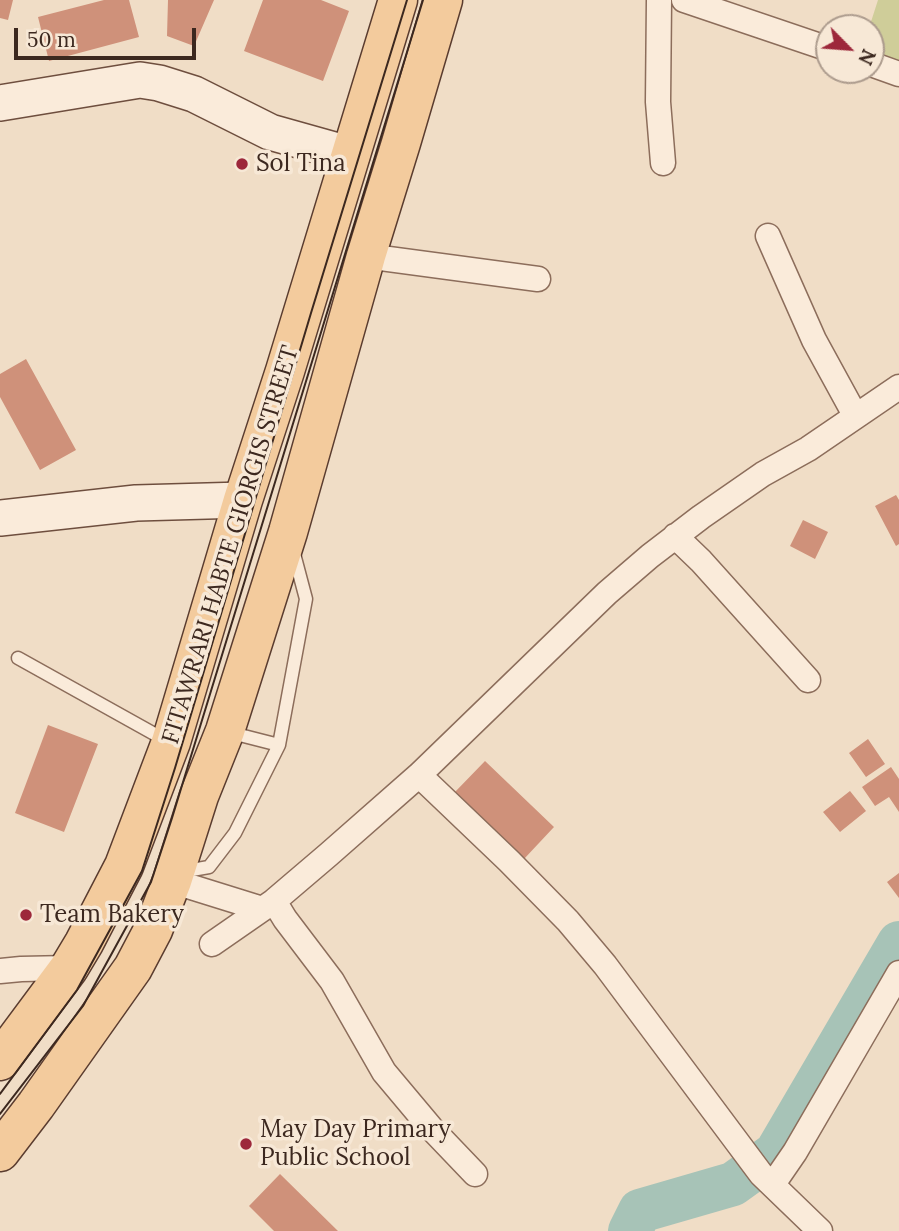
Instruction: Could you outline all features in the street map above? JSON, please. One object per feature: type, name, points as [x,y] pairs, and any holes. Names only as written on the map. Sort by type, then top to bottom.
[{"type":"main road","name":"FITAWRARI HABTE GIORGIS STREET","points":[[0,1061],[69,968],[84,943],[124,866],[171,742],[398,0]]},
{"type":"main road","points":[[0,1152],[133,968],[153,930],[199,796],[225,731],[288,533],[366,256],[443,0]]},
{"type":"street","points":[[659,0],[658,102],[663,163]]},
{"type":"street","points":[[684,0],[815,44]]},
{"type":"street","points":[[0,103],[140,80],[150,81],[194,94],[270,132],[352,155]]},
{"type":"street","points":[[768,236],[814,340],[855,415]]},
{"type":"street","points":[[366,256],[538,279]]},
{"type":"street","points":[[212,944],[268,905],[419,775],[607,593],[675,536],[763,474],[808,449],[899,387]]},
{"type":"street","points":[[0,517],[136,503],[243,500]]},
{"type":"street","points":[[675,536],[808,680]]},
{"type":"street","points":[[419,775],[568,921],[598,956],[760,1171],[820,1231]]},
{"type":"street","points":[[173,877],[268,905],[285,919],[331,981],[384,1072],[430,1128],[475,1174]]},
{"type":"street","points":[[0,971],[69,968]]},
{"type":"street","points":[[760,1171],[795,1152],[888,1015],[899,972]]},
{"type":"lane","points":[[173,877],[209,867],[235,833],[279,745],[306,599],[288,533]]},
{"type":"lane","points":[[18,658],[171,742]]},
{"type":"lane","points":[[225,731],[279,745]]},
{"type":"shaded area","points":[[878,0],[899,0],[899,70],[885,65],[885,14],[874,14]]},
{"type":"building","points":[[0,0],[13,0],[8,20],[0,18]]},
{"type":"building","points":[[104,0],[129,0],[139,37],[49,61],[38,17]]},
{"type":"building","points":[[168,0],[214,0],[194,46],[167,36]]},
{"type":"building","points":[[263,0],[321,0],[349,11],[323,81],[244,51]]},
{"type":"building","points":[[26,359],[76,450],[40,470],[0,397],[0,374]]},
{"type":"building","points":[[896,495],[899,500],[899,544],[896,546],[875,506]]},
{"type":"building","points":[[803,520],[828,532],[815,559],[790,546]]},
{"type":"building","points":[[48,725],[98,744],[64,832],[15,813]]},
{"type":"building","points":[[868,739],[885,764],[866,777],[849,753]]},
{"type":"building","points":[[485,761],[554,827],[524,859],[455,792]]},
{"type":"building","points":[[891,767],[899,779],[899,812],[889,797],[875,806],[862,787]]},
{"type":"building","points":[[850,791],[866,811],[840,832],[823,812]]},
{"type":"building","points":[[899,873],[899,898],[887,882]]},
{"type":"building","points":[[280,1174],[338,1231],[274,1231],[249,1206]]},
{"type":"waterway","points":[[630,1231],[640,1211],[733,1184],[776,1153],[899,943]]},
{"type":"tram line","points":[[0,1094],[77,990],[142,871],[407,0]]},
{"type":"tram line","points":[[0,1114],[83,1006],[151,882],[423,0]]},
{"type":"place","name":"Sol Tina","points":[[242,164]]},
{"type":"place","name":"Team Bakery","points":[[26,915]]},
{"type":"place","name":"May Day Primary Public School","points":[[246,1144]]}]
